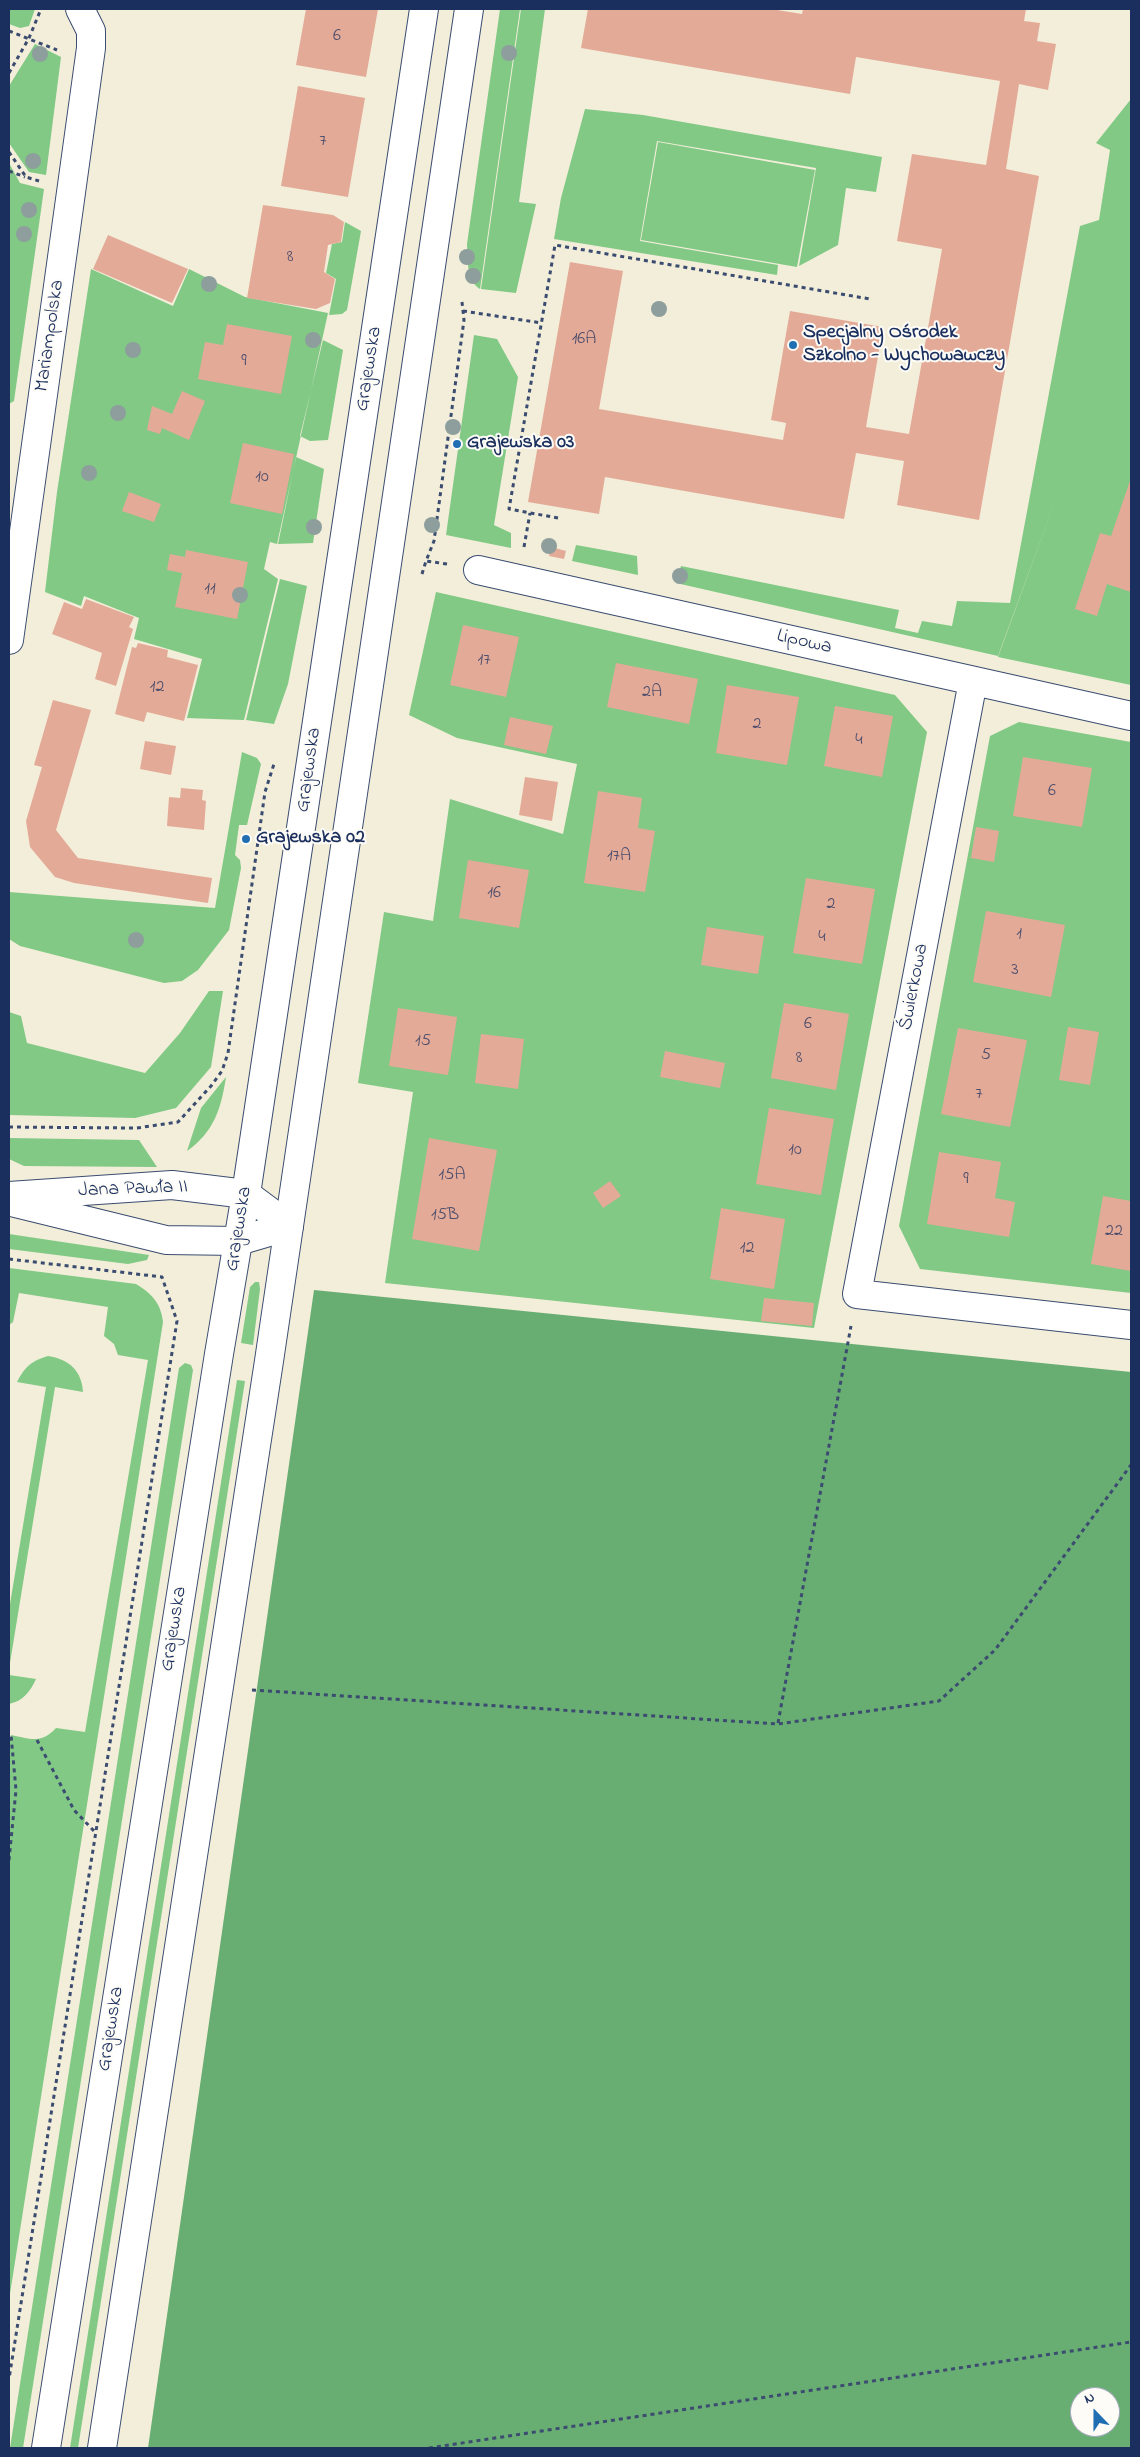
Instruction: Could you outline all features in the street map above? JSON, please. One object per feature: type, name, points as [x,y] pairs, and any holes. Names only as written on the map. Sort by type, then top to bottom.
[{"type":"main road","name":"Grajewska","points":[[46,2448],[246,1194],[424,9]]},
{"type":"main road","points":[[102,2448],[220,1686],[469,9]]},
{"type":"main road","name":"Mariampolska","points":[[9,640],[91,48],[85,20]]},
{"type":"main road","name":"Lipowa","points":[[478,570],[1131,716]]},
{"type":"main road","name":"Świerkowa","points":[[857,1294],[973,681]]},
{"type":"main road","name":"Jana Pawła II","points":[[9,1196],[172,1185],[246,1194],[289,1226]]},
{"type":"main road","name":"Jana Pawła II","points":[[9,1202],[166,1240],[238,1241],[289,1226]]},
{"type":"main road","points":[[857,1294],[1131,1324]]},
{"type":"path","points":[[9,73],[29,38],[41,9]]},
{"type":"path","points":[[9,152],[26,177]]},
{"type":"path","points":[[9,170],[42,182]]},
{"type":"path","points":[[558,518],[509,509],[555,245],[870,299]]},
{"type":"path","points":[[463,311],[542,322]]},
{"type":"path","points":[[523,552],[530,513]]},
{"type":"path","points":[[9,1127],[137,1128],[178,1122]]},
{"type":"path","points":[[9,1259],[162,1278],[177,1321],[9,2379]]},
{"type":"path","points":[[778,1724],[857,1294]]},
{"type":"path","points":[[220,1686],[778,1724],[938,1701],[995,1650],[1131,1465]]},
{"type":"path","points":[[9,1860],[16,1790],[11,1736]]},
{"type":"path","points":[[36,1740],[74,1810],[95,1833]]},
{"type":"path","points":[[429,2448],[1131,2342]]},
{"type":"green space","points":[[9,9],[35,9],[29,26],[20,28],[9,24]]},
{"type":"green space","points":[[500,9],[520,9],[480,289],[475,285],[470,275],[467,244]]},
{"type":"green space","points":[[521,9],[545,9],[519,202],[536,204],[516,293],[481,289]]},
{"type":"green space","points":[[35,44],[61,57],[46,175],[29,172],[9,143],[9,86]]},
{"type":"green space","points":[[1131,99],[1131,685],[998,657],[1058,493],[998,656],[676,583],[681,566],[899,610],[895,628],[918,633],[922,621],[952,626],[957,601],[1010,603],[1080,226],[1099,220],[1110,150],[1096,143]]},
{"type":"green space","points":[[585,109],[643,115],[882,157],[876,192],[846,188],[838,245],[799,266],[816,168],[657,141],[640,241],[778,265],[777,275],[554,239],[561,198]]},
{"type":"green space","points":[[658,142],[815,170],[797,267],[641,240]]},
{"type":"green space","points":[[9,163],[20,183],[44,189],[14,401],[9,404]]},
{"type":"green space","points":[[345,222],[361,231],[347,310],[342,314],[329,315],[336,279],[326,273],[332,244],[342,242]]},
{"type":"green space","points":[[91,269],[173,306],[189,269],[245,297],[328,313],[277,544],[270,542],[264,569],[278,579],[244,720],[187,718],[202,659],[134,639],[139,618],[84,596],[81,606],[45,592],[57,492]]},
{"type":"green space","points":[[474,335],[497,339],[518,377],[494,525],[511,533],[511,548],[446,535]]},
{"type":"green space","points":[[323,340],[343,350],[328,440],[310,441],[300,436]]},
{"type":"green space","points":[[296,457],[324,469],[313,543],[278,544]]},
{"type":"green space","points":[[576,545],[637,556],[638,575],[572,561]]},
{"type":"green space","points":[[280,579],[307,586],[288,684],[274,724],[246,720]]},
{"type":"green space","points":[[436,592],[895,695],[927,732],[814,1328],[385,1283],[413,1092],[358,1083],[384,912],[433,921],[450,799],[563,834],[577,764],[457,738],[409,715]]},
{"type":"green space","points":[[1019,722],[1131,742],[1131,1293],[920,1269],[899,1226],[990,736]]},
{"type":"green space","points":[[242,752],[257,758],[261,764],[247,825],[239,825],[235,855],[240,860],[241,868],[229,930],[198,970],[182,981],[164,983],[20,946],[9,939],[9,892],[215,908]]},
{"type":"green space","points":[[209,991],[223,991],[211,1067],[176,1108],[135,1118],[9,1115],[9,1012],[21,1016],[27,1043],[145,1073],[180,1033]]},
{"type":"green space","points":[[226,1077],[222,1099],[215,1119],[204,1136],[187,1151],[201,1108]]},
{"type":"green space","points":[[9,1138],[139,1140],[157,1167],[24,1166],[9,1159]]},
{"type":"green space","points":[[9,1234],[149,1255],[147,1260],[128,1264],[9,1249]]},
{"type":"green space","points":[[9,1268],[136,1284],[146,1291],[158,1304],[163,1322],[9,2300],[9,1747],[11,1735],[35,1739],[51,1733],[56,1728],[85,1732],[148,1360],[118,1355],[114,1344],[104,1336],[108,1307],[19,1293],[13,1322],[9,1325]]},
{"type":"green space","points":[[255,1282],[259,1282],[260,1289],[253,1345],[241,1343],[250,1287]]},
{"type":"green space","points":[[314,1290],[1131,1372],[1131,2448],[148,2448]]},
{"type":"green space","points":[[48,1356],[62,1360],[73,1367],[80,1378],[83,1392],[55,1387],[9,1669],[9,1610],[46,1387],[17,1382],[29,1365]]},
{"type":"green space","points":[[185,1363],[191,1365],[193,1370],[23,2448],[10,2448],[179,1368]]},
{"type":"green space","points":[[237,1380],[245,1381],[78,2448],[70,2448]]},
{"type":"green space","points":[[9,1675],[36,1679],[26,1695],[18,1701],[9,1704]]},
{"type":"building","points":[[306,9],[378,9],[366,77],[296,65]]},
{"type":"building","points":[[588,9],[771,9],[802,14],[803,9],[1026,9],[1024,21],[1040,23],[1037,41],[1056,44],[1048,90],[1019,84],[1006,169],[1039,176],[979,520],[897,505],[904,461],[856,453],[844,519],[605,477],[599,514],[528,502],[570,262],[623,271],[599,409],[783,440],[786,423],[771,420],[790,311],[883,327],[866,427],[909,434],[942,249],[897,241],[912,154],[986,165],[1000,81],[856,57],[850,94],[581,48]]},
{"type":"building","points":[[298,86],[365,98],[348,197],[281,186]]},
{"type":"building","points":[[263,205],[333,215],[344,222],[341,242],[328,245],[324,272],[335,279],[330,303],[316,309],[247,298]]},
{"type":"building","points":[[108,235],[188,269],[172,303],[93,269]]},
{"type":"building","points":[[227,324],[292,336],[281,394],[198,379],[205,342],[223,345]]},
{"type":"building","points":[[182,391],[205,401],[189,440],[162,428],[160,434],[147,430],[152,406],[172,414]]},
{"type":"building","points":[[243,443],[294,454],[282,514],[230,503]]},
{"type":"building","points":[[1131,478],[1131,592],[1107,584],[1097,616],[1075,609],[1100,533],[1111,536]]},
{"type":"building","points":[[129,492],[161,504],[154,522],[122,511]]},
{"type":"building","points":[[551,547],[566,551],[564,559],[549,556]]},
{"type":"building","points":[[186,550],[248,562],[237,619],[175,607],[182,573],[167,570],[170,554],[185,557]]},
{"type":"building","points":[[86,599],[134,617],[129,627],[133,629],[116,686],[95,679],[102,653],[52,634],[64,602],[82,609]]},
{"type":"building","points":[[463,625],[519,637],[506,697],[450,685]]},
{"type":"building","points":[[138,643],[168,650],[167,657],[198,665],[184,721],[147,712],[144,722],[115,714],[132,647],[136,648]]},
{"type":"building","points":[[616,663],[698,679],[689,724],[607,707]]},
{"type":"building","points":[[727,685],[799,697],[787,765],[716,753]]},
{"type":"building","points":[[53,700],[91,710],[56,830],[78,858],[212,878],[208,903],[74,883],[55,877],[30,847],[26,821],[42,767],[34,765]]},
{"type":"building","points":[[835,706],[893,716],[882,777],[824,766]]},
{"type":"building","points":[[510,717],[553,726],[546,754],[504,745]]},
{"type":"building","points":[[145,741],[176,746],[171,775],[140,769]]},
{"type":"building","points":[[1023,757],[1092,768],[1082,827],[1013,816]]},
{"type":"building","points":[[525,777],[558,782],[552,821],[519,815]]},
{"type":"building","points":[[181,788],[203,790],[202,800],[206,801],[204,830],[167,826],[169,797],[180,798]]},
{"type":"building","points":[[598,791],[642,798],[638,828],[655,831],[645,892],[584,883]]},
{"type":"building","points":[[976,827],[999,831],[994,862],[971,858]]},
{"type":"building","points":[[468,860],[529,870],[519,928],[459,918]]},
{"type":"building","points":[[806,878],[875,889],[862,964],[793,953]]},
{"type":"building","points":[[986,911],[1065,925],[1051,997],[973,982]]},
{"type":"building","points":[[707,927],[764,936],[758,974],[701,965]]},
{"type":"building","points":[[784,1003],[849,1014],[836,1090],[771,1078]]},
{"type":"building","points":[[398,1008],[457,1017],[448,1075],[389,1066]]},
{"type":"building","points":[[1068,1027],[1099,1032],[1090,1085],[1059,1080]]},
{"type":"building","points":[[958,1028],[1027,1040],[1010,1127],[941,1114]]},
{"type":"building","points":[[481,1034],[524,1039],[518,1089],[475,1083]]},
{"type":"building","points":[[665,1051],[725,1063],[720,1088],[660,1077]]},
{"type":"building","points":[[769,1108],[834,1119],[821,1195],[756,1184]]},
{"type":"building","points":[[429,1138],[497,1150],[479,1251],[412,1239]]},
{"type":"building","points":[[939,1152],[1001,1162],[995,1198],[1015,1202],[1009,1237],[927,1224]]},
{"type":"building","points":[[610,1181],[621,1196],[603,1208],[593,1193]]},
{"type":"building","points":[[1103,1196],[1131,1201],[1131,1271],[1091,1264]]},
{"type":"building","points":[[721,1208],[785,1219],[774,1289],[710,1279]]},
{"type":"building","points":[[764,1298],[814,1303],[812,1326],[761,1321]]},
{"type":"place","name":"Specjalny Ośrodek Szkolno - Wychowawczy","points":[[793,345]]},
{"type":"place","name":"Grajewska 03","points":[[457,444]]},
{"type":"place","name":"Grajewska 02","points":[[246,839]]}]
